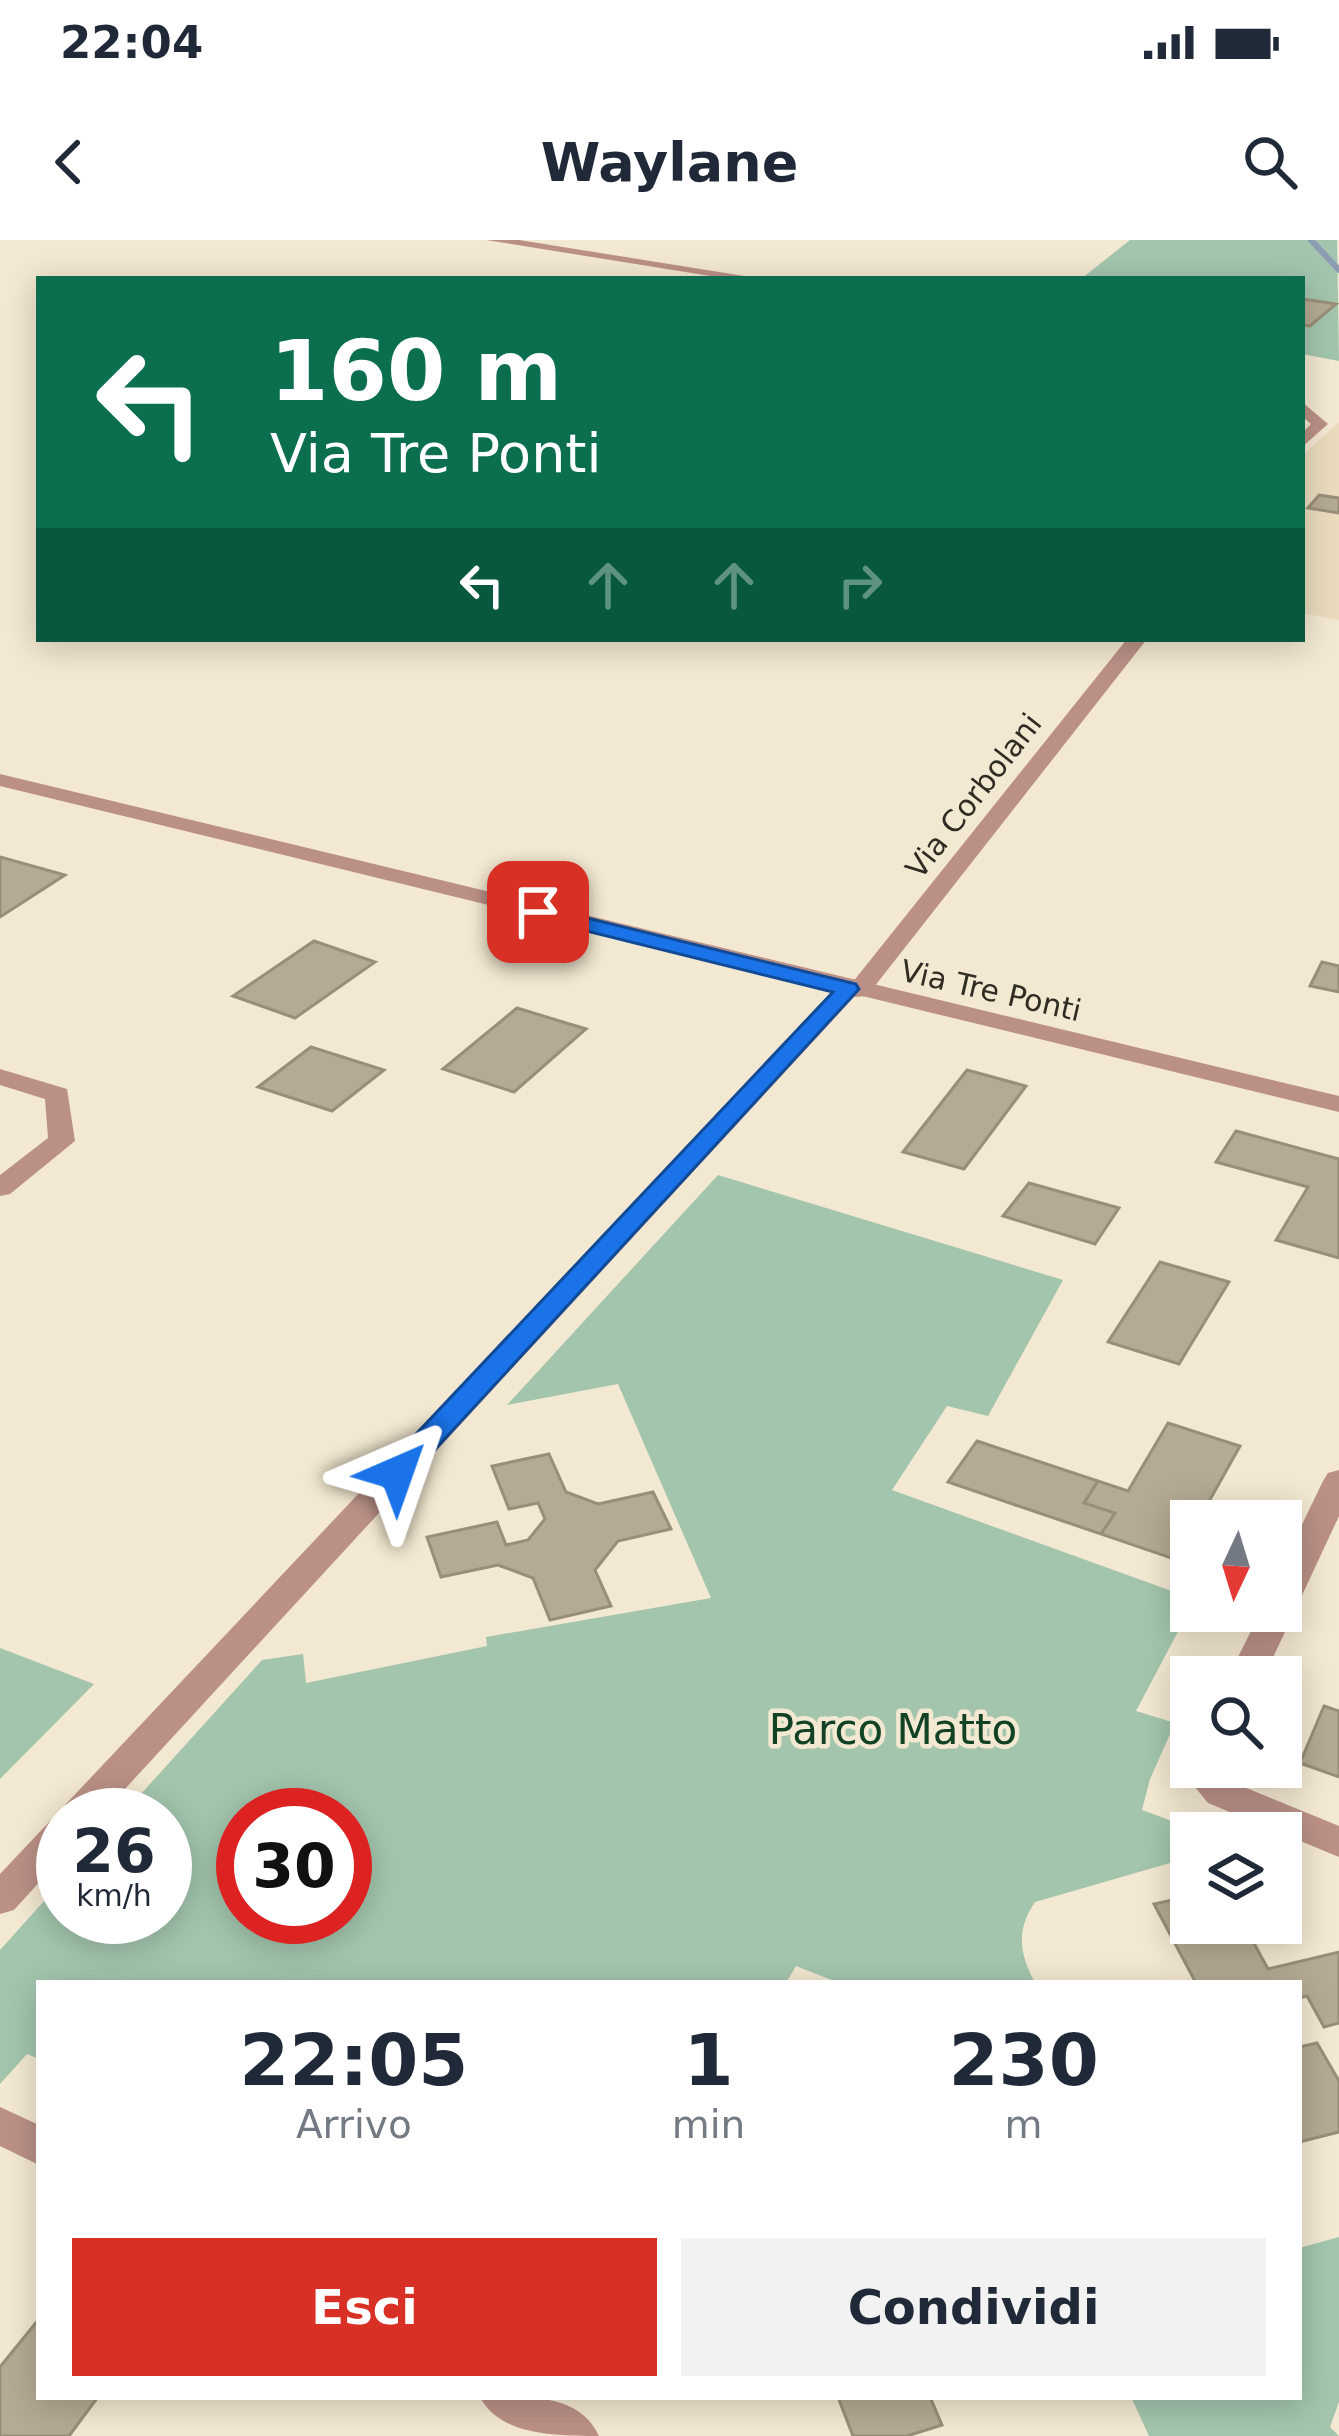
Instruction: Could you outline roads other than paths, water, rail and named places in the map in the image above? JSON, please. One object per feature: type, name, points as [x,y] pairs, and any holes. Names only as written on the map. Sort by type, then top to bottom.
[{"type":"street","points":[[492,240],[736,276]]},
{"type":"street","points":[[1305,410],[1320,424],[1305,439]]},
{"type":"street","name":"Via Corbolani","points":[[103,1788],[853,990],[1135,642]]},
{"type":"street","name":"Via Tre Ponti","points":[[3,783],[1339,1104]]},
{"type":"street","points":[[0,1077],[58,1094],[62,1141],[0,1188]]},
{"type":"street","points":[[1302,1559],[1339,1481]]},
{"type":"street","points":[[1216,1788],[1339,1842]]},
{"type":"street","points":[[0,1899],[36,1860]]},
{"type":"street","points":[[0,2125],[36,2144]]},
{"type":"street","points":[[509,2400],[575,2436]]},
{"type":"waterway","points":[[1311,240],[1339,270]]},
{"type":"park label","name":"Parco Matto","points":[[893,1729]]}]
